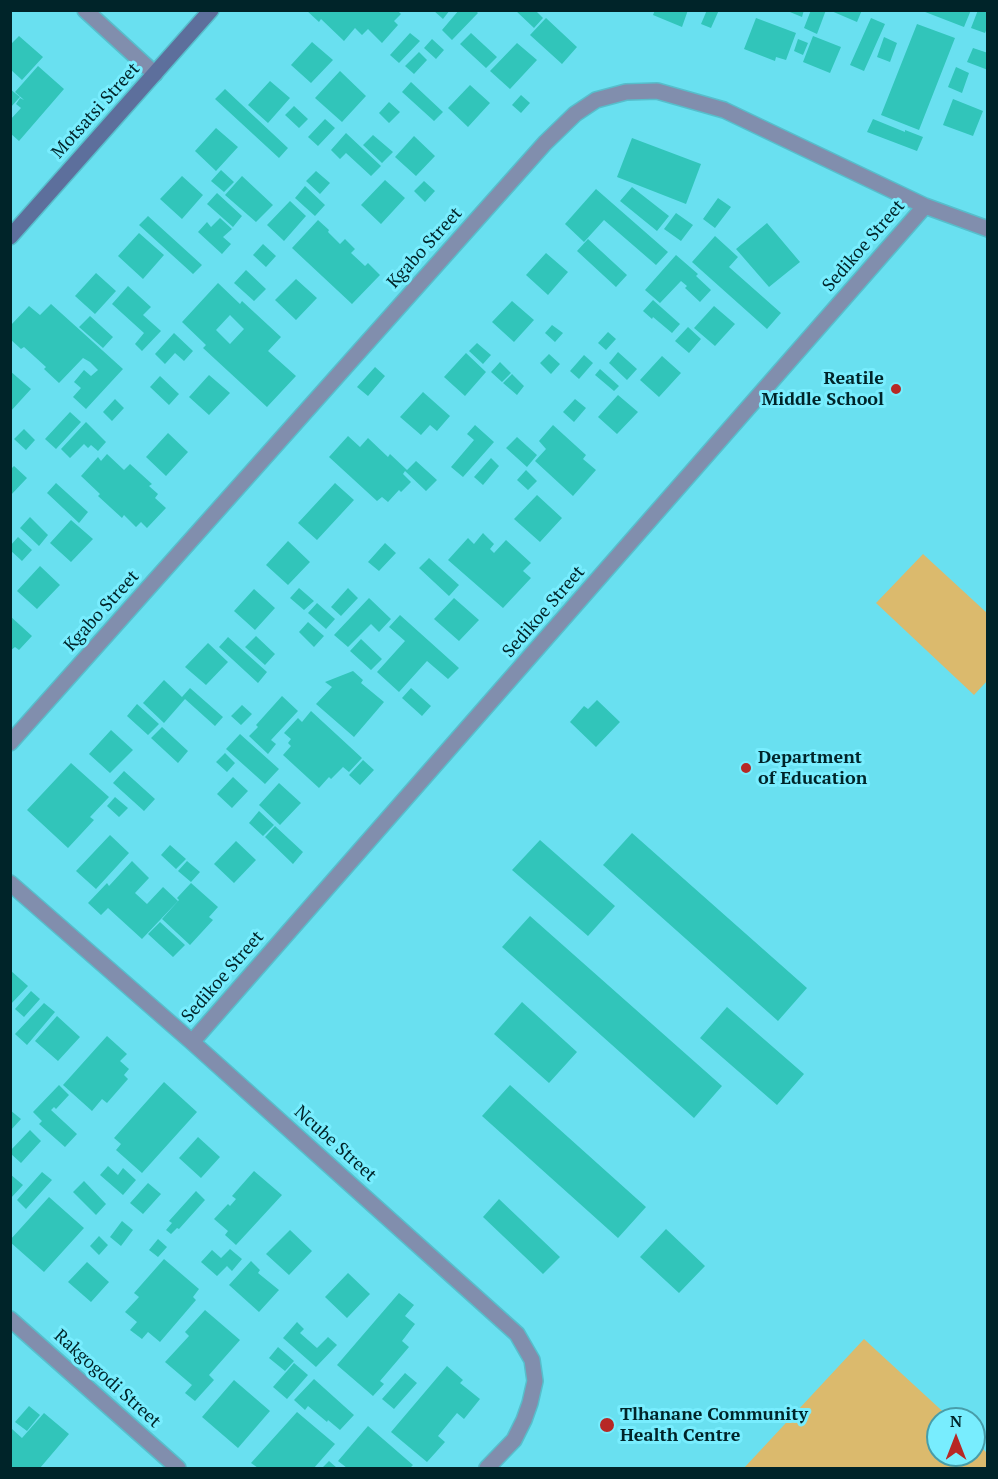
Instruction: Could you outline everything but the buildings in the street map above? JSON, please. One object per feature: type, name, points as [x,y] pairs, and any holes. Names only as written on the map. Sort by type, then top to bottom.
[{"type":"street","points":[[85,10],[155,74]]},
{"type":"street","name":"Motsatsi Street","points":[[10,237],[211,10]]},
{"type":"street","name":"Kgabo Street","points":[[10,744],[545,142],[575,114],[596,100],[626,92],[657,91],[724,110],[925,206],[987,229]]},
{"type":"street","name":"Sedikoe Street","points":[[192,1042],[925,206]]},
{"type":"street","name":"Ncube Street","points":[[10,883],[192,1042],[518,1334],[532,1360],[535,1381],[527,1412],[514,1440],[488,1468]]},
{"type":"street","name":"Rakgogodi Street","points":[[10,1319],[178,1468]]},
{"type":"shaded area","points":[[923,554],[987,613],[987,681],[974,695],[876,603]]},
{"type":"shaded area","points":[[864,1339],[938,1407],[926,1407],[926,1467],[986,1467],[987,1453],[987,1468],[744,1468]]},
{"type":"place","name":"Reatile Middle School","points":[[896,389]]},
{"type":"place","name":"Department of Education","points":[[746,768]]},
{"type":"place","name":"Tlhanane Community Health Centre","points":[[607,1425]]}]
